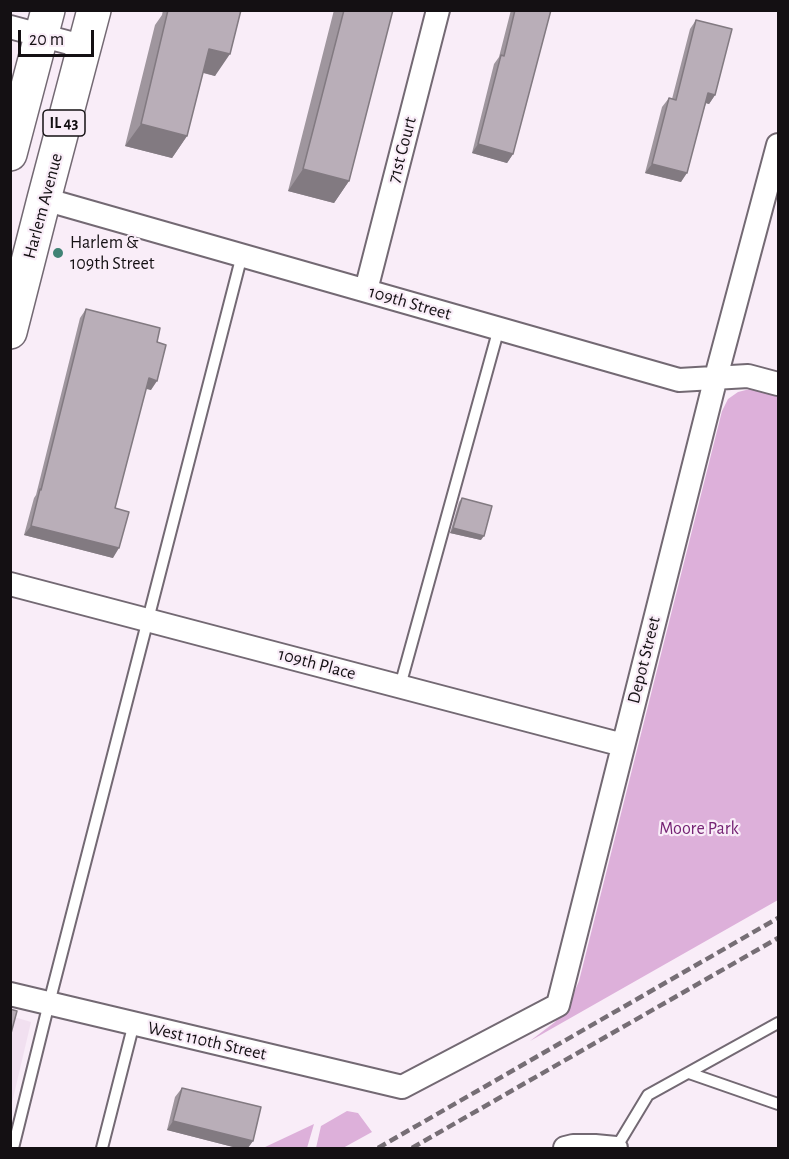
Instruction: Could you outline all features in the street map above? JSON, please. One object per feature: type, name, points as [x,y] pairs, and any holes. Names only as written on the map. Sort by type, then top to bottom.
[{"type":"main road","name":"Harlem Avenue","points":[[10,332],[94,10]]},
{"type":"main road","name":"IL 43","points":[[10,154],[33,24]]},
{"type":"street","name":"71st Court","points":[[366,290],[438,10]]},
{"type":"street","points":[[33,24],[85,46]]},
{"type":"street","name":"Depot Street","points":[[402,1087],[558,1005],[716,377],[778,145]]},
{"type":"street","name":"109th Street","points":[[44,199],[679,380],[748,376],[778,384]]},
{"type":"street","name":"109th Place","points":[[10,584],[622,745]]},
{"type":"street","name":"West 110th Street","points":[[10,994],[402,1087]]},
{"type":"street","points":[[565,1149],[573,1146],[616,1148]]},
{"type":"lane","points":[[13,1149],[242,255]]},
{"type":"lane","points":[[400,686],[499,328]]},
{"type":"lane","points":[[102,1149],[134,1023]]},
{"type":"lane","points":[[616,1148],[648,1095],[778,1023]]},
{"type":"lane","points":[[689,1073],[778,1104]]},
{"type":"shaded area","points":[[11,1016],[31,1022],[11,1107]]},
{"type":"green space","name":"Moore Park","points":[[750,389],[778,396],[778,900],[530,1041],[555,1022],[570,1002],[579,981],[722,411],[728,399],[738,392]]},
{"type":"green space","points":[[347,1111],[358,1113],[372,1132],[343,1148],[316,1148],[321,1126]]},
{"type":"green space","points":[[314,1124],[307,1148],[263,1148]]},
{"type":"building","points":[[168,10],[241,10],[230,54],[209,49],[187,136],[141,124]]},
{"type":"building","points":[[344,10],[393,10],[349,181],[303,169]]},
{"type":"building","points":[[515,10],[551,10],[513,154],[478,144]]},
{"type":"building","points":[[696,20],[732,29],[715,95],[708,93],[687,173],[652,164],[669,98],[676,100]]},
{"type":"building","points":[[86,309],[160,328],[157,342],[166,345],[157,381],[149,378],[115,508],[129,512],[119,548],[31,526]]},
{"type":"building","points":[[462,498],[492,506],[484,536],[453,528]]},
{"type":"building","points":[[10,1009],[17,1011],[10,1037]]},
{"type":"building","points":[[182,1088],[261,1107],[253,1141],[173,1121]]},
{"type":"railway","points":[[378,1148],[778,918]]},
{"type":"railway","points":[[412,1148],[778,938]]},
{"type":"place","name":"Harlem & 109th Street","points":[[58,253]]}]
